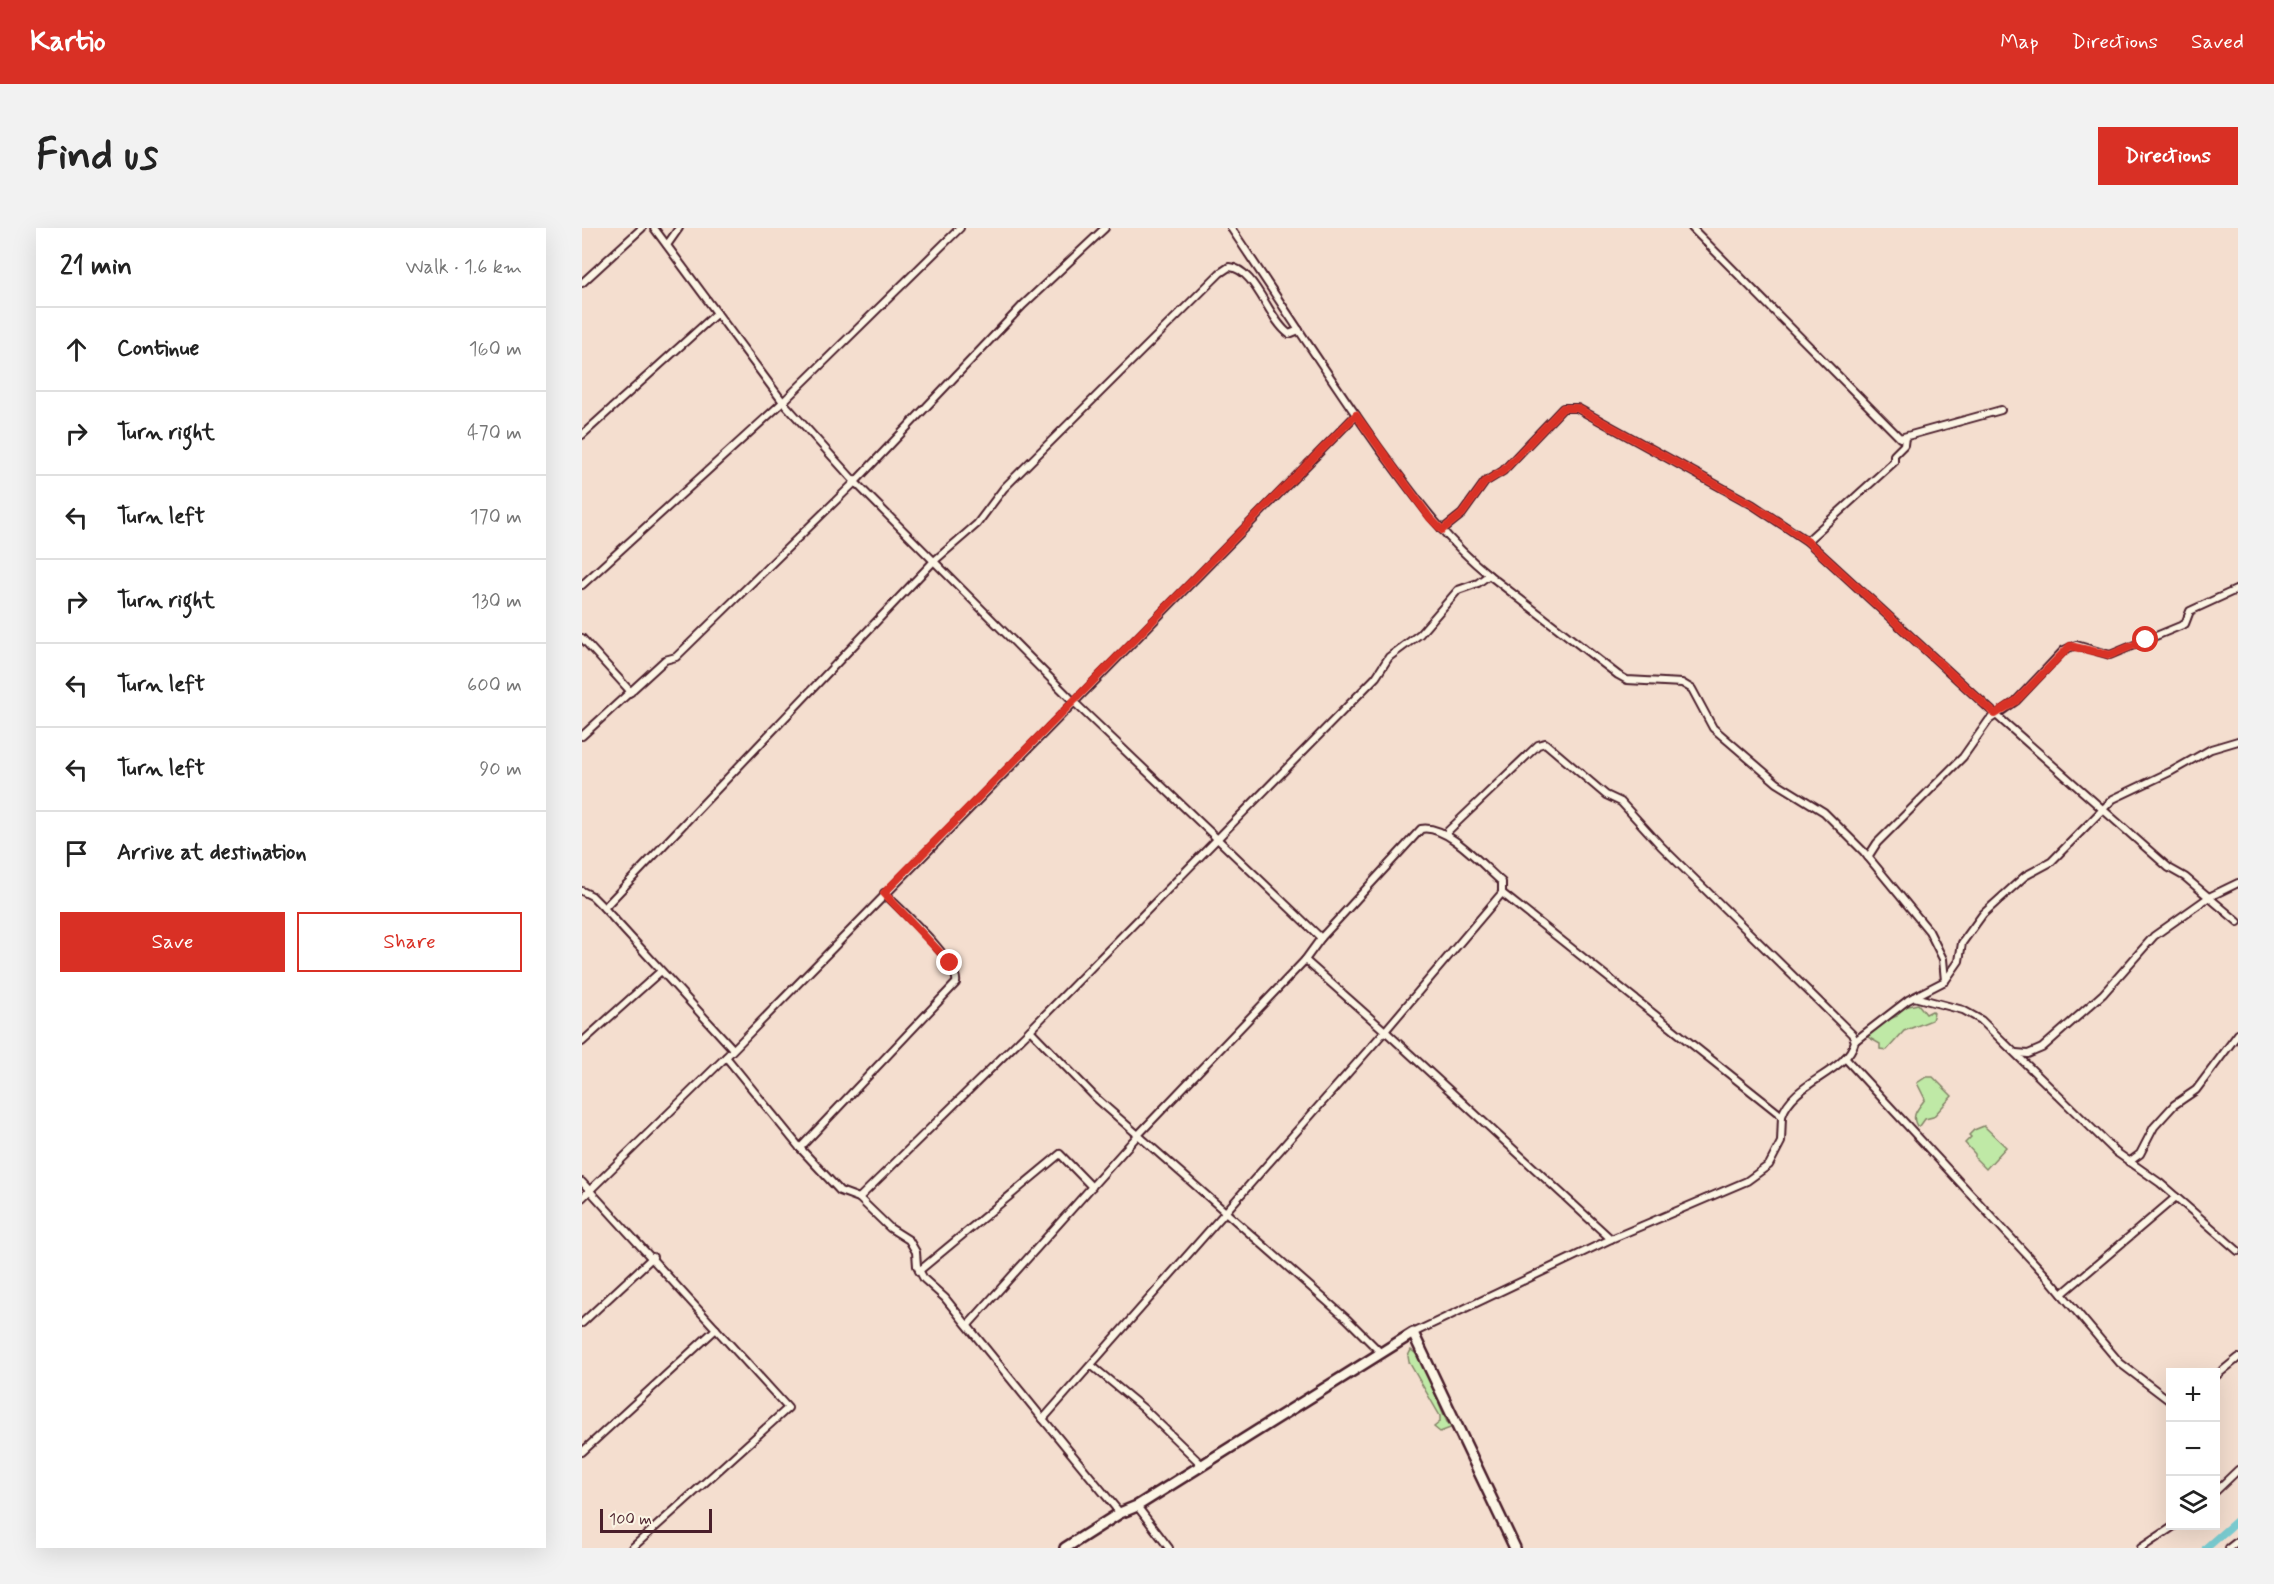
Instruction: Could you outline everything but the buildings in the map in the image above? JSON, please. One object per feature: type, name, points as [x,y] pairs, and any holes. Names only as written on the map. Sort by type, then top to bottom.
[{"type":"street","points":[[582,283],[642,228]]},
{"type":"street","points":[[654,228],[783,402],[855,482],[1074,702],[1321,938]]},
{"type":"street","points":[[667,245],[679,228]]},
{"type":"street","points":[[582,585],[783,402],[960,228]]},
{"type":"street","points":[[582,736],[665,660],[676,657],[855,482],[1023,305],[1105,228]]},
{"type":"street","points":[[1231,228],[1356,415],[1430,518],[1463,555],[1618,675],[1627,680],[1682,683],[1692,689],[1713,728],[1777,783],[1824,812],[1868,857],[1929,931],[1942,959],[1945,981]]},
{"type":"street","points":[[1692,228],[1899,438],[2001,410]]},
{"type":"street","points":[[604,908],[933,562],[977,524],[1004,488],[1148,348],[1201,291],[1229,267],[1236,267],[1249,279],[1285,331],[1294,333],[1299,330]]},
{"type":"street","points":[[582,435],[717,314]]},
{"type":"street","points":[[1442,530],[1462,514],[1485,482],[1503,471],[1563,408],[1568,406],[1577,408],[1657,450],[1753,505],[1807,541],[1995,714],[2169,868],[2185,877],[2238,922]]},
{"type":"street","points":[[582,1198],[726,1057],[884,893],[1356,415]]},
{"type":"street","points":[[1807,541],[1894,462],[1894,455],[1905,445],[1905,437]]},
{"type":"street","points":[[859,1198],[1030,1030],[1376,677],[1389,657],[1420,634],[1458,590],[1489,575]]},
{"type":"street","points":[[1868,857],[1877,843],[1963,757],[1995,714],[2016,701],[2070,646],[2110,655],[2122,651],[2185,624],[2190,610],[2238,589]]},
{"type":"street","points":[[582,638],[630,692]]},
{"type":"street","points":[[1065,1548],[1120,1513],[1137,1506],[1413,1333],[1611,1239],[1747,1181],[1769,1165],[1781,1142],[1782,1116],[1785,1108],[1812,1080],[1845,1058],[1855,1041],[1885,1015],[1945,981],[1959,961],[1962,943],[1983,914],[2025,876],[2051,862],[2113,799],[2172,771],[2211,749],[2238,741]]},
{"type":"street","points":[[1448,831],[1538,745],[1545,743],[1606,795],[1621,802],[1707,892],[1846,1027],[1855,1041]]},
{"type":"street","points":[[968,1325],[1139,1134],[1305,960],[1321,938],[1421,829],[1431,827],[1449,837],[1502,882],[1502,892],[1385,1031],[1043,1419]]},
{"type":"street","points":[[2016,1053],[2028,1054],[2040,1050],[2103,994],[2154,936],[2209,897],[2238,883]]},
{"type":"street","points":[[582,891],[592,896],[604,908],[733,1049]]},
{"type":"street","points":[[1502,892],[1782,1116]]},
{"type":"street","points":[[800,1148],[956,983],[957,978],[950,963],[884,893]]},
{"type":"street","points":[[1305,960],[1611,1239]]},
{"type":"street","points":[[582,1042],[661,971]]},
{"type":"street","points":[[1914,997],[1963,1010],[1981,1020],[2098,1135],[2237,1248]]},
{"type":"street","points":[[1030,1030],[1096,1098],[1347,1319],[1380,1352]]},
{"type":"street","points":[[2129,1162],[2140,1154],[2154,1127],[2174,1105],[2196,1090],[2238,1034]]},
{"type":"street","points":[[726,1057],[800,1148],[840,1191],[859,1198],[890,1228],[909,1240],[916,1252],[919,1271],[968,1325],[1120,1513]]},
{"type":"street","points":[[1845,1058],[2062,1294],[2120,1363],[2166,1398]]},
{"type":"street","points":[[919,1271],[1060,1154],[1092,1187]]},
{"type":"street","points":[[582,1182],[653,1257],[788,1408],[632,1548]]},
{"type":"street","points":[[2062,1294],[2176,1197]]},
{"type":"street","points":[[582,1323],[653,1257]]},
{"type":"street","points":[[582,1452],[717,1329]]},
{"type":"street","points":[[1413,1333],[1515,1548]]},
{"type":"street","points":[[2220,1373],[2238,1358]]},
{"type":"street","points":[[1090,1365],[1143,1408],[1201,1464]]},
{"type":"street","points":[[2220,1487],[2238,1470]]},
{"type":"street","points":[[1137,1506],[1169,1548]]},
{"type":"street","points":[[2140,1548],[2168,1530]]},
{"type":"street","points":[[2229,1548],[2238,1540]]},
{"type":"green space","points":[[1918,1004],[1926,1014],[1932,1011],[1934,1013],[1932,1020],[1904,1031],[1887,1050],[1880,1049],[1880,1044],[1866,1036],[1885,1021],[1897,1016],[1897,1012],[1904,1007]]},
{"type":"green space","points":[[1926,1077],[1933,1077],[1952,1096],[1933,1117],[1925,1119],[1920,1126],[1917,1126],[1914,1118],[1925,1099],[1917,1083]]},
{"type":"green space","points":[[1984,1126],[2006,1147],[1986,1169],[1965,1143],[1974,1130]]},
{"type":"green space","points":[[1411,1350],[1419,1356],[1447,1422],[1453,1427],[1440,1432],[1434,1427],[1440,1422],[1440,1416],[1409,1362],[1408,1356]]},
{"type":"waterway","points":[[2206,1548],[2238,1520]]},
{"type":"route","points":[[950,963],[884,893],[1356,415],[1430,518],[1442,530],[1455,522],[1485,482],[1503,471],[1563,408],[1568,406],[1577,408],[1657,450],[1753,505],[1807,541],[1995,714],[2016,701],[2057,656],[2070,646],[2076,645],[2110,655],[2146,640]]}]
